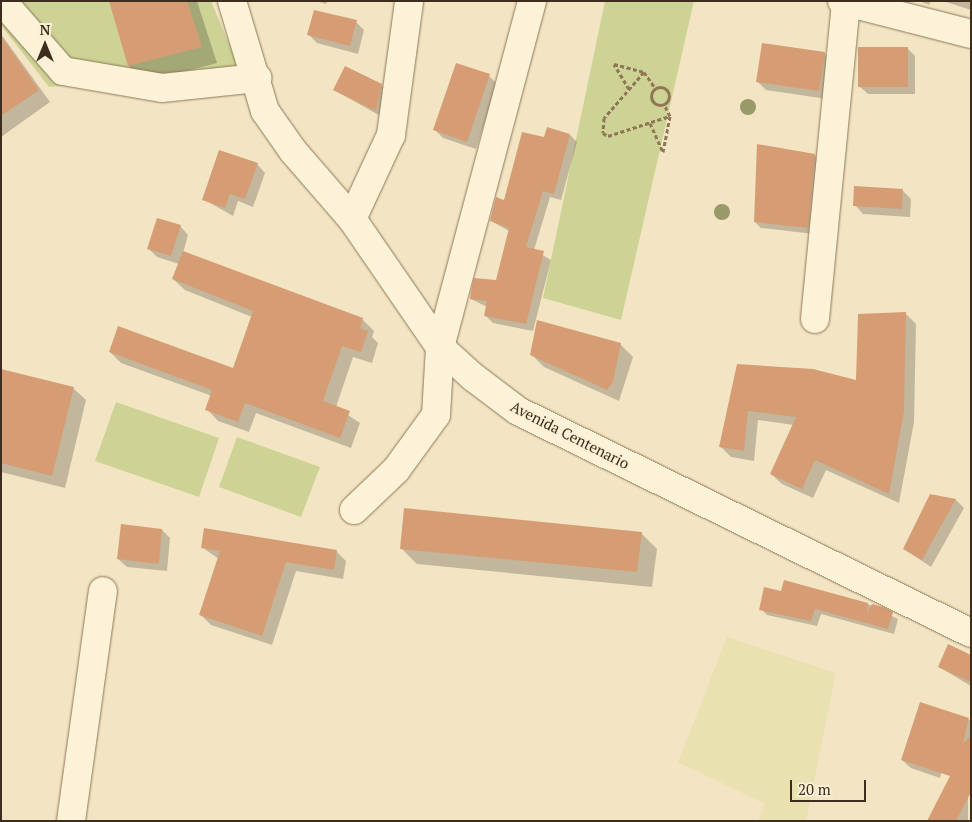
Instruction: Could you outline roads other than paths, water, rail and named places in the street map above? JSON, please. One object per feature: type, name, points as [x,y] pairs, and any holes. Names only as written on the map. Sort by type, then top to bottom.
[{"type":"street","points":[[2,1],[63,71],[162,88],[257,78]]},
{"type":"street","name":"Avenida Centenario","points":[[232,1],[257,78],[265,110],[293,151],[352,219],[440,347],[518,411],[971,633]]},
{"type":"street","points":[[352,219],[391,135],[408,1]]},
{"type":"street","points":[[354,510],[396,470],[436,415],[440,347],[532,1]]},
{"type":"street","points":[[815,319],[844,2],[971,34]]},
{"type":"street","points":[[72,821],[103,591]]}]
